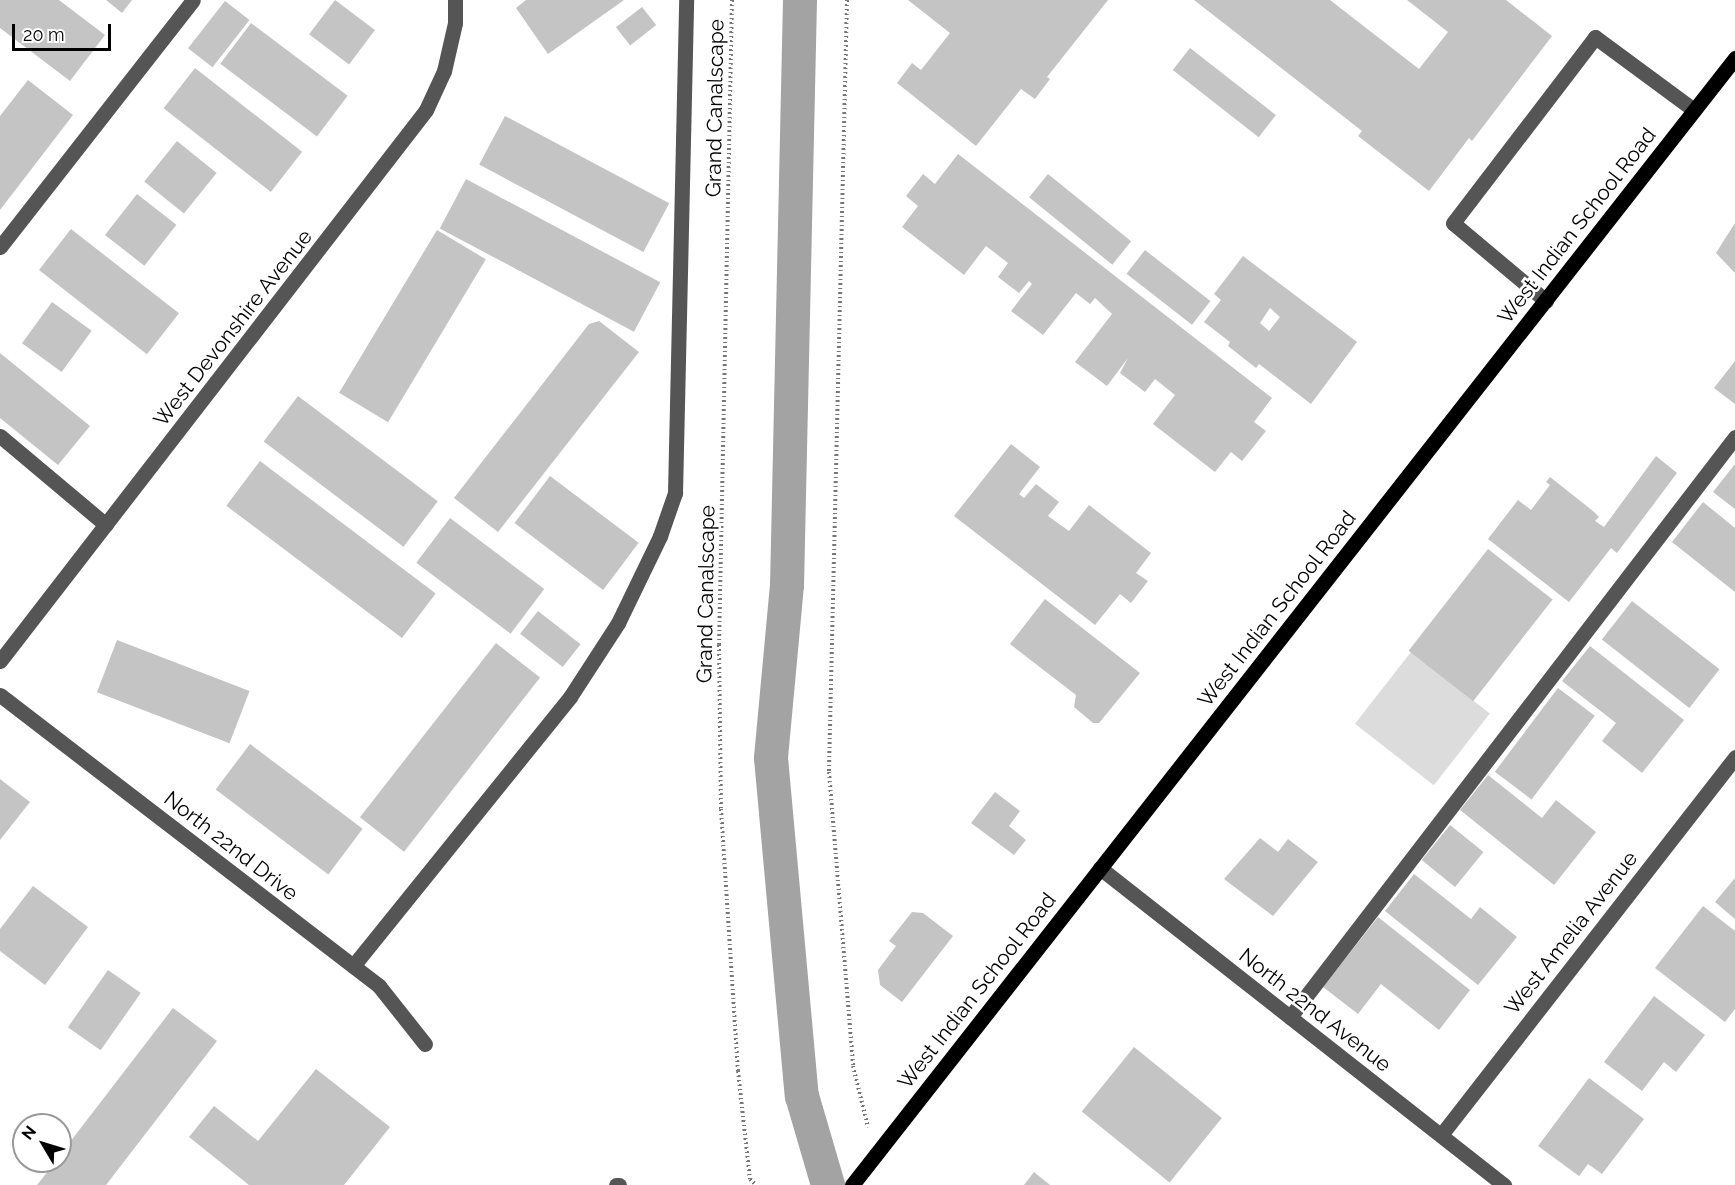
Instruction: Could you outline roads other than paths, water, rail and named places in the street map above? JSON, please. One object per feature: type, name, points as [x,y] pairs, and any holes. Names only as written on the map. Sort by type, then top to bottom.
[{"type":"main road","name":"West Indian School Road","points":[[852,1185],[1735,58]]},
{"type":"street","points":[[0,247],[193,0]]},
{"type":"street","name":"West Devonshire Avenue","points":[[0,661],[426,110],[444,71],[455,23],[454,0]]},
{"type":"street","points":[[353,966],[570,697],[618,623],[660,536],[675,494],[686,0]]},
{"type":"street","points":[[1546,301],[1453,223],[1595,37],[1694,110]]},
{"type":"street","points":[[0,436],[106,525]]},
{"type":"street","points":[[1290,1017],[1735,436]]},
{"type":"street","name":"North 22nd Drive","points":[[0,694],[379,986],[425,1044]]},
{"type":"street","name":"West Amelia Avenue","points":[[1441,1135],[1735,758]]},
{"type":"street","name":"North 22nd Avenue","points":[[1100,868],[1504,1185]]},
{"type":"waterway","points":[[800,0],[787,585],[771,758],[802,1096],[828,1185]]}]
